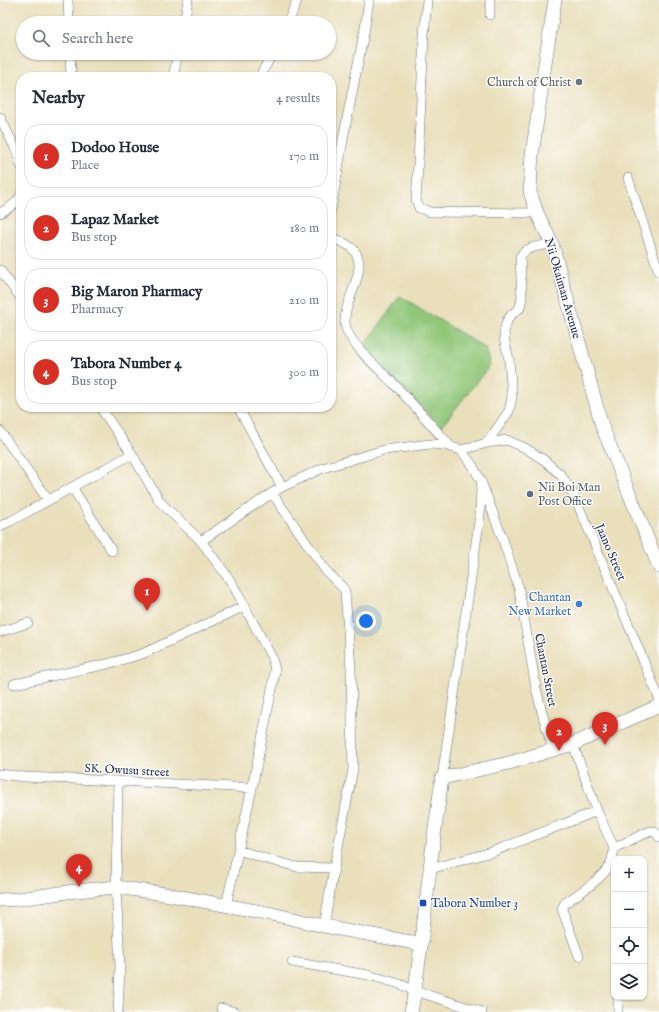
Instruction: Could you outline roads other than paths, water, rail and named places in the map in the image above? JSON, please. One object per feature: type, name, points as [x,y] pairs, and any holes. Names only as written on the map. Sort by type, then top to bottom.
[{"type":"street","points":[[68,0],[69,16]]},
{"type":"street","points":[[185,16],[188,0]]},
{"type":"street","points":[[291,16],[297,0]]},
{"type":"street","points":[[336,181],[369,0]]},
{"type":"street","points":[[428,0],[424,35],[416,185],[416,200],[419,208],[430,212],[537,213]]},
{"type":"street","points":[[490,0],[490,15]]},
{"type":"street","name":"Nii Okaiman Avenue","points":[[555,0],[531,169],[530,192],[537,213],[552,244],[602,426],[659,567]]},
{"type":"street","points":[[70,60],[71,72]]},
{"type":"street","points":[[174,72],[177,60]]},
{"type":"street","points":[[262,72],[269,60]]},
{"type":"street","points":[[0,117],[16,150]]},
{"type":"street","points":[[628,178],[659,272]]},
{"type":"street","points":[[0,214],[11,207],[16,201]]},
{"type":"street","points":[[336,240],[352,248],[358,258],[359,271],[345,317],[349,335],[362,352],[451,447]]},
{"type":"street","points":[[487,443],[509,411],[512,397],[509,359],[504,332],[507,321],[512,314],[520,308],[522,297],[520,257],[522,252],[528,248],[552,244]]},
{"type":"street","points":[[0,270],[16,291]]},
{"type":"street","points":[[103,412],[132,454],[160,502],[202,541],[232,584],[272,658],[274,670],[273,684],[226,906]]},
{"type":"street","points":[[241,412],[282,487]]},
{"type":"street","points":[[0,431],[48,500]]},
{"type":"street","name":"Jaano Street","points":[[461,450],[487,443],[507,440],[525,448],[544,460],[561,475],[573,494],[586,523],[659,698]]},
{"type":"street","points":[[202,541],[272,493],[323,468],[384,450],[430,444],[445,445],[461,450]]},
{"type":"street","name":"Chantan Street","points":[[461,450],[473,466],[481,481],[519,588],[536,688],[553,750]]},
{"type":"street","points":[[0,526],[132,454]]},
{"type":"street","points":[[411,1012],[422,944],[442,778],[480,515],[481,481]]},
{"type":"street","points":[[72,486],[112,551]]},
{"type":"street","points":[[272,493],[326,571],[344,589],[345,592],[351,668],[353,769],[324,926]]},
{"type":"street","points":[[14,684],[108,664],[142,654],[245,606]]},
{"type":"street","points":[[0,632],[28,623]]},
{"type":"street","points":[[442,778],[509,763],[573,744],[659,706]]},
{"type":"street","points":[[573,744],[597,811],[614,848],[610,866],[604,873],[597,880],[565,903],[562,908],[579,956]]},
{"type":"street","name":"SK. Owusu street","points":[[0,774],[25,777],[252,788]]},
{"type":"street","points":[[118,781],[116,887],[120,966],[118,1012]]},
{"type":"street","points":[[430,869],[492,852],[597,811]]},
{"type":"street","points":[[614,848],[650,831],[654,831],[658,836]]},
{"type":"street","points":[[238,850],[298,867],[334,868]]},
{"type":"street","points":[[0,900],[116,887],[165,894],[422,944]]},
{"type":"street","points":[[292,962],[368,976],[400,984],[415,991],[482,1012]]},
{"type":"street","points":[[618,1000],[618,1012]]},
{"type":"street","points":[[221,1008],[235,1012]]},
{"type":"place","name":"Church of Christ","points":[[579,82]]},
{"type":"place","name":"Nii Boi Man Post Office","points":[[530,494]]},
{"type":"place","name":"Chantan New Market","points":[[579,604]]},
{"type":"place","name":"Dodoo House","points":[[147,611]]},
{"type":"place","name":"Big Maron Pharmacy","points":[[605,745]]},
{"type":"place","name":"Lapaz Market","points":[[559,751]]},
{"type":"place","name":"Tabora Number 4","points":[[79,887]]},
{"type":"place","name":"Tabora Number 3","points":[[423,903]]}]
